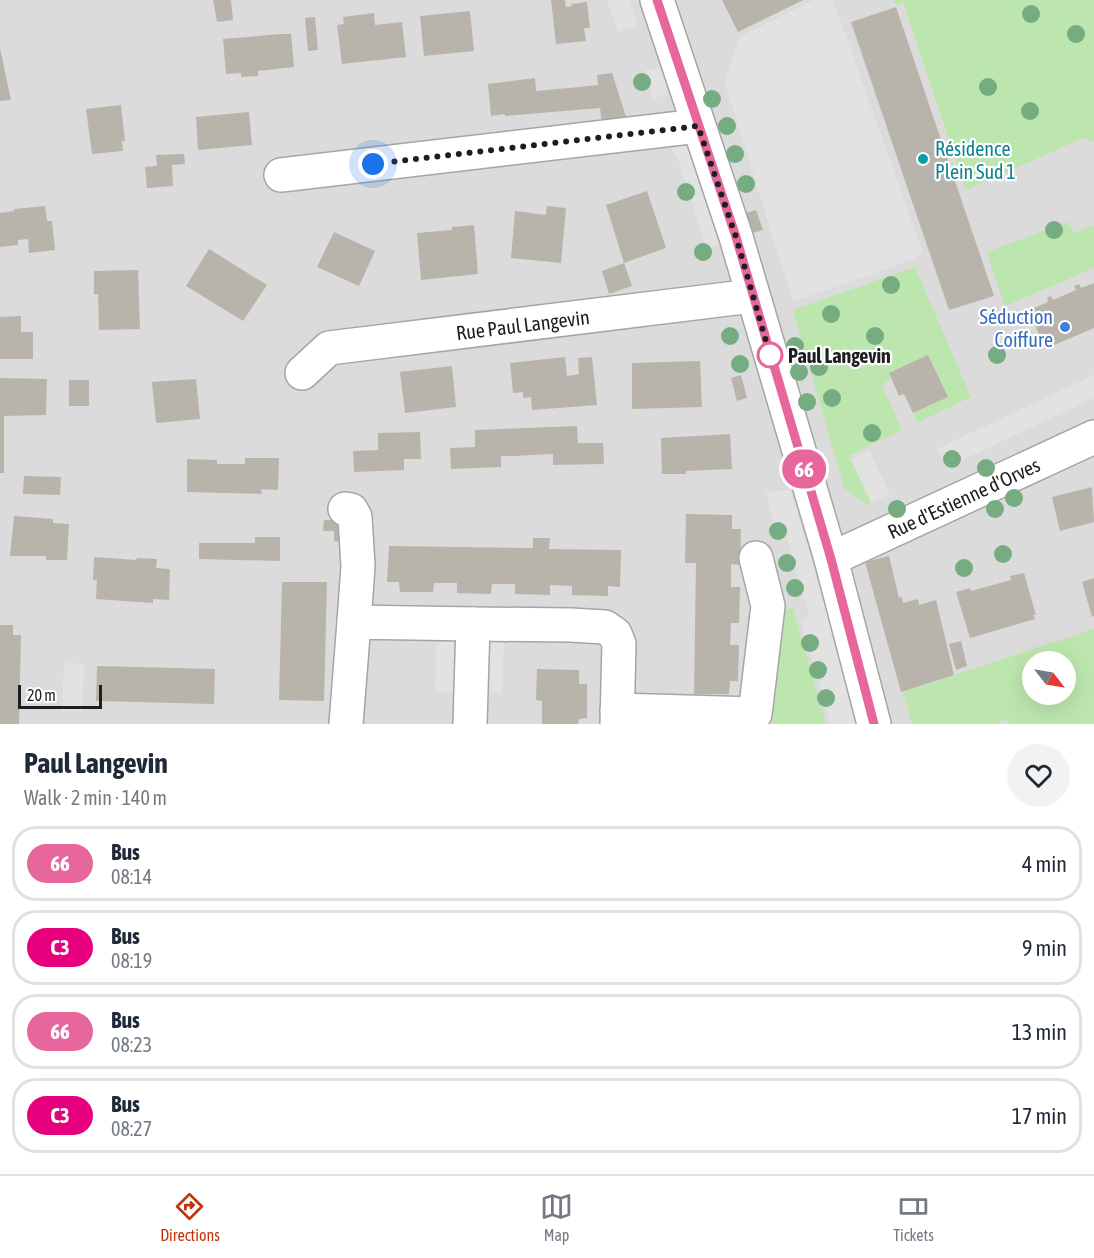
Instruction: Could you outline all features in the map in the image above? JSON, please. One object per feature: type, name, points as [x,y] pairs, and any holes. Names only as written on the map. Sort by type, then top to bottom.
[{"type":"street","points":[[657,0],[736,237],[831,559],[874,724]]},
{"type":"street","points":[[281,174],[698,126]]},
{"type":"street","name":"Rue Paul Langevin","points":[[302,373],[329,348],[752,296]]},
{"type":"street","name":"Rue d'Estienne d'Orves","points":[[831,559],[1094,437]]},
{"type":"street","points":[[345,509],[351,510],[355,517],[358,566],[346,724]]},
{"type":"street","points":[[354,622],[605,627],[615,633],[619,644],[617,717],[756,714],[768,606],[756,558]]},
{"type":"street","points":[[470,724],[473,624]]},
{"type":"shaded area","points":[[0,0],[1094,0],[1094,724],[0,724]]},
{"type":"shaded area","points":[[607,0],[629,0],[638,25],[618,32]]},
{"type":"shaded area","points":[[813,0],[833,0],[922,250],[917,258],[793,302],[725,83],[739,37]]},
{"type":"shaded area","points":[[660,68],[669,94],[652,99],[645,70]]},
{"type":"shaded area","points":[[668,145],[692,147],[723,244],[707,249],[677,156]]},
{"type":"shaded area","points":[[1094,375],[1094,398],[947,467],[937,449]]},
{"type":"shaded area","points":[[869,451],[890,494],[871,503],[851,459]]},
{"type":"shaded area","points":[[790,490],[858,724],[831,724],[801,621],[810,618],[783,525],[775,526],[766,492]]},
{"type":"shaded area","points":[[437,633],[460,634],[457,692],[435,691]]},
{"type":"shaded area","points":[[486,640],[504,641],[502,692],[484,692]]},
{"type":"shaded area","points":[[64,663],[84,664],[82,711],[62,711]]},
{"type":"green space","points":[[893,0],[1094,0],[1094,142],[1083,138],[966,190],[903,2],[896,5]]},
{"type":"green space","points":[[1067,222],[1075,233],[1094,225],[1094,268],[1005,306],[987,252]]},
{"type":"green space","points":[[915,267],[971,397],[917,423],[913,413],[948,397],[928,356],[882,385],[902,430],[849,456],[871,503],[869,506],[844,488],[793,310]]},
{"type":"green space","points":[[793,608],[826,724],[772,724],[776,613]]},
{"type":"green space","points":[[1094,629],[1094,724],[1010,724],[1002,719],[999,724],[912,724],[903,692],[1022,653],[1022,705],[1076,705],[1076,651],[1027,651]]},
{"type":"building","points":[[213,0],[231,0],[233,20],[217,22]]},
{"type":"building","points":[[551,0],[565,0],[566,7],[587,2],[590,28],[584,28],[586,41],[556,44]]},
{"type":"building","points":[[722,0],[803,0],[738,32]]},
{"type":"building","name":"Résidence Plein Sud 1","points":[[896,7],[994,296],[949,310],[851,22]]},
{"type":"building","points":[[470,11],[474,51],[424,56],[420,16]]},
{"type":"building","points":[[374,13],[375,25],[402,22],[406,57],[342,64],[337,25],[344,24],[343,17]]},
{"type":"building","points":[[315,17],[318,50],[308,51],[305,18]]},
{"type":"building","points":[[291,34],[294,67],[258,71],[258,76],[241,77],[241,73],[226,74],[223,39]]},
{"type":"building","points":[[0,48],[11,100],[0,101]]},
{"type":"building","points":[[612,73],[628,123],[602,125],[600,108],[491,116],[488,84],[535,78],[536,91],[598,85],[597,75]]},
{"type":"building","points":[[121,105],[125,141],[122,141],[123,151],[92,154],[86,109]]},
{"type":"building","points":[[249,112],[252,145],[198,150],[196,117]]},
{"type":"building","points":[[184,154],[185,164],[172,165],[173,186],[147,188],[145,167],[157,166],[156,155]]},
{"type":"building","points":[[647,191],[666,248],[624,263],[606,205]]},
{"type":"building","points":[[45,206],[47,221],[52,221],[55,250],[29,253],[28,239],[18,240],[18,245],[0,247],[0,213],[14,211],[14,209]]},
{"type":"building","points":[[547,206],[566,208],[561,263],[511,258],[515,211],[546,215]]},
{"type":"building","points":[[756,210],[763,230],[753,233],[746,213]]},
{"type":"building","points":[[474,225],[478,274],[421,280],[417,233],[452,230],[452,227]]},
{"type":"building","points":[[334,232],[375,251],[359,286],[317,267]]},
{"type":"building","points":[[209,249],[267,285],[243,321],[186,286]]},
{"type":"building","points":[[624,263],[632,286],[609,294],[602,271]]},
{"type":"building","points":[[138,270],[140,329],[99,330],[98,294],[94,294],[94,271]]},
{"type":"building","points":[[1094,283],[1094,328],[1045,349],[1029,310],[1048,302],[1047,298],[1051,296],[1053,300],[1076,290],[1074,286],[1079,284],[1081,288]]},
{"type":"building","points":[[21,316],[21,332],[33,332],[33,359],[0,359],[0,317]]},
{"type":"building","points":[[928,355],[948,397],[913,413],[904,394],[899,396],[889,373]]},
{"type":"building","points":[[565,357],[567,376],[579,374],[578,358],[592,357],[597,405],[532,410],[531,397],[523,398],[523,392],[513,393],[510,363]]},
{"type":"building","points":[[700,361],[702,407],[632,409],[632,363]]},
{"type":"building","points":[[452,366],[456,407],[405,413],[400,372]]},
{"type":"building","name":"Paul Langevin","points":[[741,375],[747,398],[737,401],[731,378]]},
{"type":"building","points":[[0,378],[47,379],[46,415],[4,416],[4,473],[0,473]]},
{"type":"building","points":[[196,379],[200,419],[156,423],[152,382]]},
{"type":"building","points":[[69,380],[89,380],[89,406],[69,406]]},
{"type":"building","points":[[577,426],[578,443],[603,443],[604,464],[553,465],[553,454],[501,456],[501,467],[451,469],[450,448],[475,447],[475,430]]},
{"type":"building","points":[[420,432],[421,459],[404,459],[404,470],[354,472],[353,451],[378,450],[378,433]]},
{"type":"building","points":[[730,434],[732,469],[662,474],[661,438]]},
{"type":"building","points":[[245,458],[279,458],[278,490],[261,489],[262,494],[187,492],[187,459],[217,460],[217,464],[245,464]]},
{"type":"building","points":[[24,476],[61,477],[60,495],[23,494]]},
{"type":"building","points":[[1092,487],[1094,522],[1060,531],[1052,497]]},
{"type":"building","points":[[686,514],[732,515],[732,529],[741,529],[740,565],[731,564],[731,587],[740,587],[739,623],[731,623],[730,645],[739,645],[738,681],[730,681],[729,694],[694,694],[696,563],[685,563]]},
{"type":"building","points":[[14,516],[53,519],[53,523],[69,524],[67,560],[46,560],[46,556],[10,556]]},
{"type":"building","points":[[324,520],[345,520],[345,542],[334,541],[334,531],[323,531]]},
{"type":"building","points":[[255,537],[280,537],[280,561],[199,559],[199,543],[255,543]]},
{"type":"building","points":[[533,538],[550,538],[549,549],[621,550],[620,587],[608,586],[608,596],[572,595],[572,586],[550,585],[550,595],[515,594],[515,584],[492,584],[491,594],[457,593],[457,583],[434,583],[433,592],[400,592],[399,582],[387,582],[389,546],[533,548]]},
{"type":"building","points":[[889,556],[899,598],[902,597],[903,603],[918,599],[919,605],[936,600],[954,675],[901,692],[865,562]]},
{"type":"building","points":[[94,557],[157,559],[156,568],[170,569],[169,600],[153,599],[153,603],[96,599],[97,580],[93,580]]},
{"type":"building","points":[[1024,573],[1036,615],[1033,615],[1035,619],[970,638],[956,592],[970,588],[971,591],[1011,580],[1010,576]]},
{"type":"building","points":[[1094,578],[1094,616],[1092,617],[1082,582]]},
{"type":"building","points":[[282,582],[327,582],[324,701],[279,700]]},
{"type":"building","points":[[0,625],[13,625],[13,635],[21,635],[19,724],[0,724]]},
{"type":"building","points":[[961,641],[967,666],[956,670],[949,644]]},
{"type":"building","points":[[97,666],[215,669],[214,704],[96,701]]},
{"type":"building","points":[[537,669],[579,670],[579,684],[587,684],[587,718],[579,719],[578,724],[542,724],[542,701],[536,700]]},
{"type":"bus line","name":"66","points":[[657,0],[736,237],[831,559],[874,724]]},
{"type":"place","name":"Résidence Plein Sud 1","points":[[923,159]]},
{"type":"place","name":"Séduction Coiffure","points":[[1065,327]]},
{"type":"place","name":"Paul Langevin","points":[[770,355]]},
{"type":"route","points":[[373,164],[698,126],[736,237],[770,355]]}]
